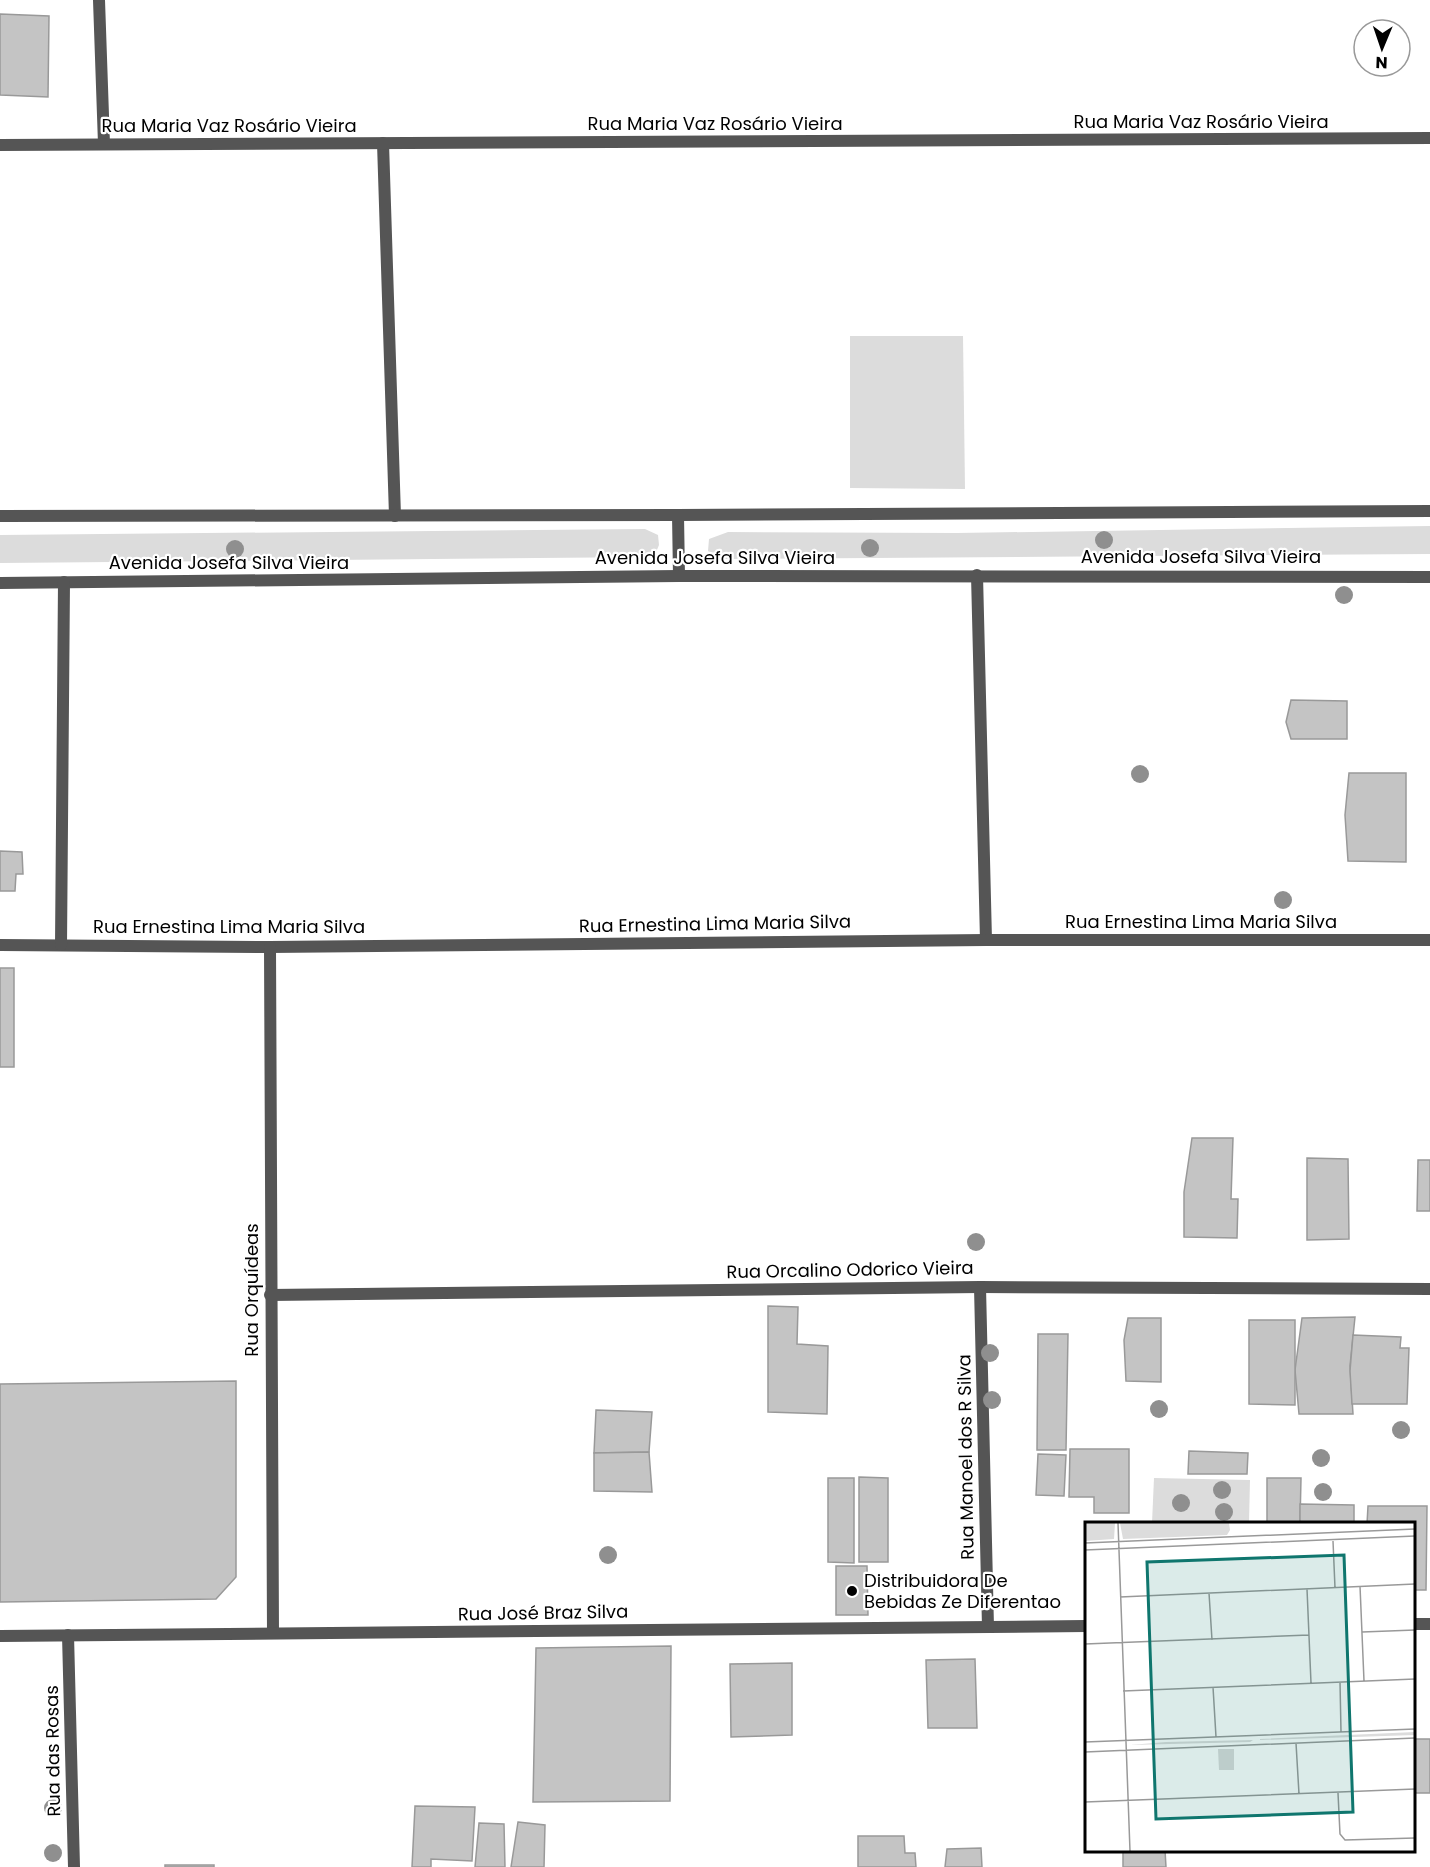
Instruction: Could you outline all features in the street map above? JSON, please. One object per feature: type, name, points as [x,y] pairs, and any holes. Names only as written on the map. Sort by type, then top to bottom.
[{"type":"street","points":[[99,0],[104,144]]},
{"type":"street","name":"Rua Maria Vaz Rosário Vieira","points":[[0,145],[1430,138]]},
{"type":"street","points":[[383,143],[395,516]]},
{"type":"street","points":[[0,516],[1430,511]]},
{"type":"street","points":[[678,515],[679,576]]},
{"type":"street","points":[[977,575],[986,940]]},
{"type":"street","name":"Avenida Josefa Silva Vieira","points":[[0,583],[679,576],[1430,577]]},
{"type":"street","points":[[61,945],[64,582]]},
{"type":"street","name":"Rua Ernestina Lima Maria Silva","points":[[0,945],[270,947],[986,940],[1430,940]]},
{"type":"street","name":"Rua Orquídeas","points":[[270,947],[273,1633]]},
{"type":"street","name":"Rua Orcalino Odorico Vieira","points":[[270,1295],[980,1287],[1430,1289]]},
{"type":"street","name":"Rua Manoel dos R Silva","points":[[980,1287],[988,1627]]},
{"type":"street","name":"Rua José Braz Silva","points":[[0,1636],[1085,1626]]},
{"type":"street","name":"Rua das Rosas","points":[[68,1635],[74,1867]]},
{"type":"shaded area","points":[[850,336],[963,336],[965,489],[850,488]]},
{"type":"shaded area","points":[[1430,526],[1430,554],[718,559],[708,551],[709,539],[728,532],[957,533]]},
{"type":"shaded area","points":[[645,529],[658,535],[659,545],[654,557],[0,563],[0,535]]},
{"type":"shaded area","points":[[1154,1478],[1250,1480],[1249,1522],[1152,1522]]},
{"type":"building","points":[[0,14],[49,16],[48,97],[0,95]]},
{"type":"building","points":[[1291,700],[1347,701],[1347,739],[1291,739],[1286,722]]},
{"type":"building","points":[[1349,773],[1406,773],[1406,862],[1348,861],[1345,815]]},
{"type":"building","points":[[0,851],[22,852],[23,874],[16,874],[15,891],[0,891]]},
{"type":"building","points":[[0,968],[14,968],[14,1067],[0,1067]]},
{"type":"building","points":[[1192,1138],[1233,1138],[1231,1199],[1238,1199],[1237,1238],[1184,1237],[1184,1192]]},
{"type":"building","points":[[1307,1158],[1348,1159],[1349,1239],[1307,1240]]},
{"type":"building","points":[[1418,1160],[1430,1160],[1430,1211],[1417,1211]]},
{"type":"building","points":[[768,1306],[798,1307],[797,1344],[828,1346],[827,1414],[768,1412]]},
{"type":"building","points":[[1355,1317],[1350,1366],[1353,1414],[1299,1414],[1295,1370],[1302,1318]]},
{"type":"building","points":[[1128,1318],[1161,1318],[1161,1382],[1126,1381],[1124,1340]]},
{"type":"building","points":[[1249,1320],[1295,1320],[1295,1405],[1249,1404]]},
{"type":"building","points":[[1038,1334],[1068,1334],[1066,1450],[1037,1450]]},
{"type":"building","points":[[1353,1335],[1401,1337],[1400,1348],[1409,1348],[1407,1404],[1352,1404],[1350,1371]]},
{"type":"building","points":[[236,1381],[236,1577],[216,1599],[0,1602],[0,1384]]},
{"type":"building","points":[[596,1410],[652,1412],[649,1452],[594,1453]]},
{"type":"building","points":[[1070,1449],[1129,1449],[1129,1513],[1094,1513],[1094,1497],[1069,1497]]},
{"type":"building","points":[[1189,1451],[1248,1453],[1247,1474],[1188,1474]]},
{"type":"building","points":[[649,1452],[652,1492],[594,1491],[594,1453]]},
{"type":"building","points":[[1038,1454],[1066,1455],[1064,1496],[1036,1495]]},
{"type":"building","points":[[859,1477],[888,1478],[888,1562],[859,1562]]},
{"type":"building","points":[[828,1478],[854,1478],[854,1563],[828,1562]]},
{"type":"building","points":[[1267,1478],[1301,1478],[1300,1522],[1267,1522]]},
{"type":"building","points":[[1300,1504],[1354,1505],[1354,1522],[1300,1522]]},
{"type":"building","points":[[1368,1506],[1427,1506],[1426,1590],[1415,1590],[1415,1522],[1367,1522]]},
{"type":"building","name":"Distribuidora De Bebidas Ze Diferentao","points":[[836,1566],[867,1566],[868,1615],[836,1615]]},
{"type":"building","points":[[671,1646],[670,1801],[533,1802],[536,1648]]},
{"type":"building","points":[[975,1659],[977,1728],[928,1728],[926,1660]]},
{"type":"building","points":[[792,1663],[792,1735],[731,1737],[730,1664]]},
{"type":"building","points":[[1415,1739],[1430,1739],[1430,1793],[1415,1793]]},
{"type":"building","points":[[415,1806],[475,1807],[472,1861],[431,1859],[431,1867],[412,1867]]},
{"type":"building","points":[[518,1822],[545,1825],[544,1867],[511,1867]]},
{"type":"building","points":[[479,1823],[504,1824],[505,1867],[475,1867]]},
{"type":"building","points":[[858,1836],[904,1836],[905,1853],[915,1853],[916,1867],[858,1867]]},
{"type":"building","points":[[981,1848],[982,1867],[945,1867],[947,1849]]},
{"type":"building","points":[[1123,1852],[1165,1852],[1166,1867],[1123,1867]]},
{"type":"building","points":[[165,1865],[214,1865],[214,1867],[165,1867]]},
{"type":"place","name":"Distribuidora De Bebidas Ze Diferentao","points":[[852,1591]]}]
